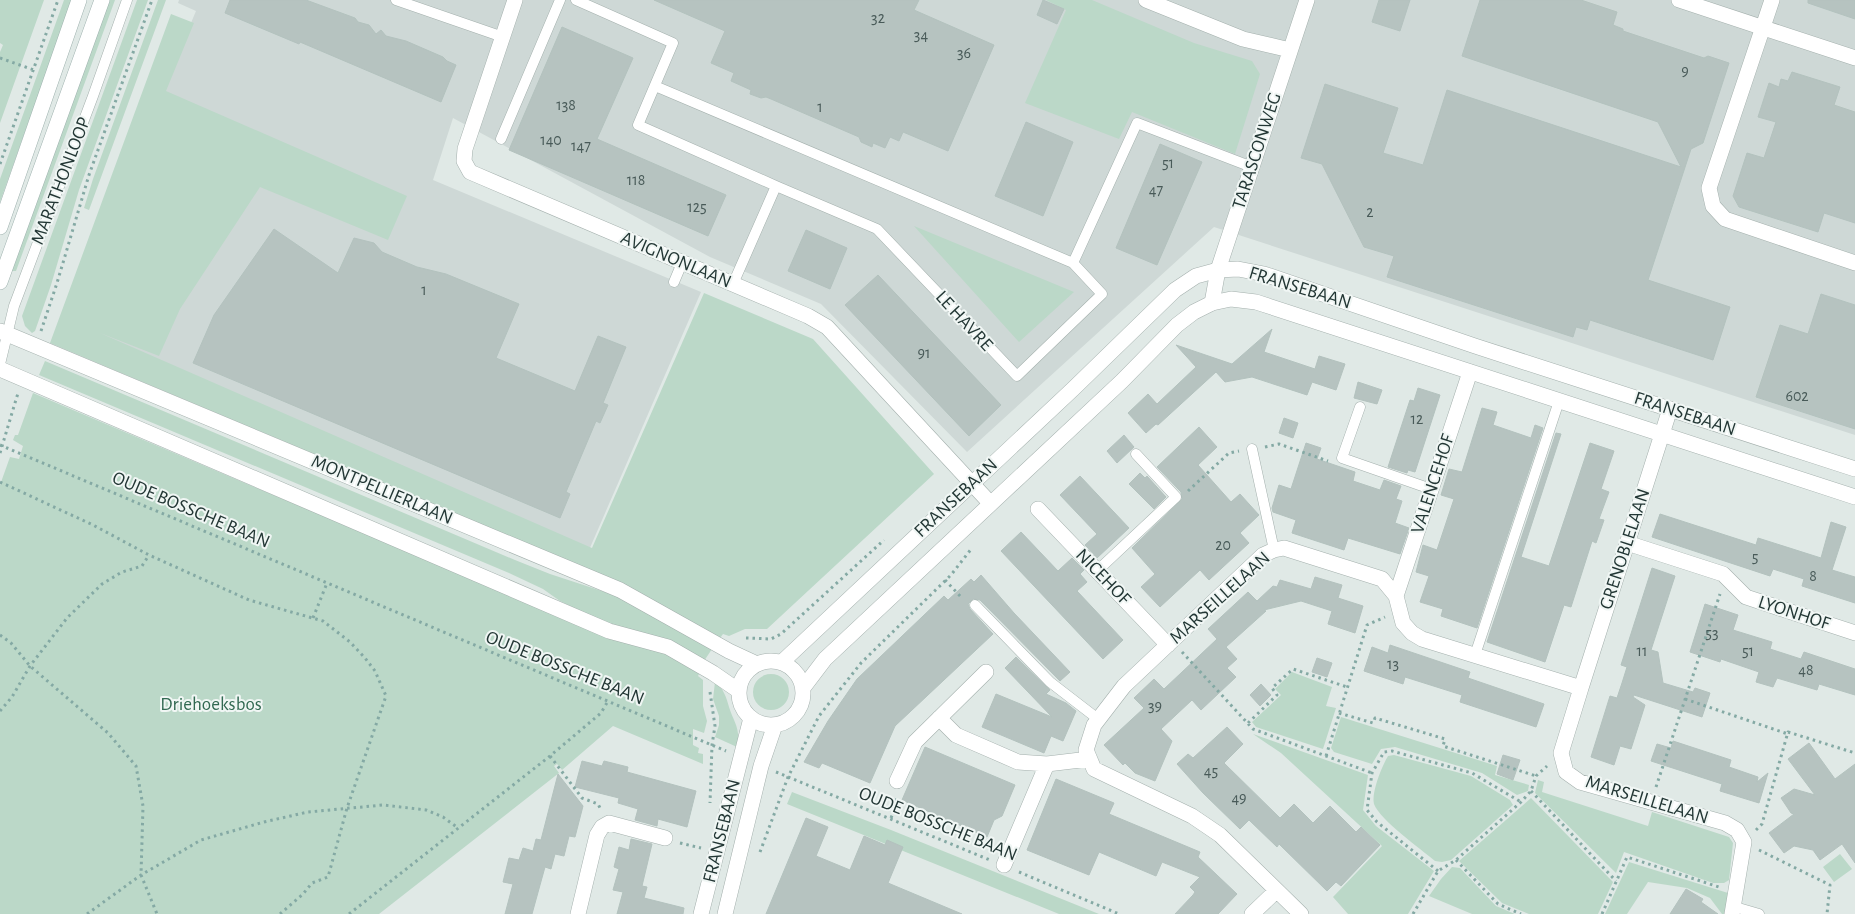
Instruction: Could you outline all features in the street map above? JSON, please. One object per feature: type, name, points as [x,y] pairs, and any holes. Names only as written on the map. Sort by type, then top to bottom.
[{"type":"street","points":[[0,227],[78,0]]},
{"type":"street","name":"MARATHONLOOP","points":[[0,282],[102,0]]},
{"type":"street","name":"AVIGNONLAAN","points":[[515,0],[465,150],[464,161],[470,172],[808,316],[827,327],[990,503]]},
{"type":"street","points":[[1146,0],[1244,39],[1290,50]]},
{"type":"street","name":"TARASCONWEG","points":[[1212,303],[1218,270],[1307,0]]},
{"type":"street","points":[[1679,0],[1855,58]]},
{"type":"street","points":[[1772,0],[1709,188],[1714,206],[1725,219],[1855,263]]},
{"type":"street","name":"FRANSEBAAN","points":[[782,662],[1175,290],[1196,276],[1218,270],[1238,270],[1264,274],[1855,469]]},
{"type":"street","name":"FRANSEBAAN","points":[[803,688],[826,658],[1122,381],[1177,326],[1194,312],[1212,303],[1231,299],[1256,302],[1855,497]]},
{"type":"street","name":"MONTPELLIERLAAN","points":[[3,333],[620,590],[729,651],[757,664]]},
{"type":"street","points":[[0,369],[609,631],[668,647],[739,691]]},
{"type":"street","name":"VALENCEHOF","points":[[1396,596],[1470,372]]},
{"type":"street","name":"GRENOBLELAAN","points":[[1581,688],[1670,409]]},
{"type":"street","name":"NICEHOF","points":[[1038,509],[1170,643]]},
{"type":"street","name":"LYONHOF","points":[[1627,543],[1723,574],[1746,597],[1855,633]]},
{"type":"street","name":"MARSEILLELAAN","points":[[1089,759],[1086,750],[1094,725],[1124,686],[1263,555],[1284,548],[1382,579],[1396,596]]},
{"type":"street","points":[[1396,596],[1398,611],[1403,623],[1412,633],[1422,639],[1581,688],[1561,753]]},
{"type":"street","points":[[774,660],[782,662],[796,672],[803,688],[800,708],[794,716],[785,722],[775,725],[759,722],[751,718],[742,706],[739,691],[742,680],[748,670],[757,664],[774,660]]},
{"type":"street","points":[[897,782],[915,742],[986,672]]},
{"type":"street","name":"FRANSEBAAN","points":[[701,914],[751,718]]},
{"type":"street","points":[[939,718],[956,735],[1018,762],[1047,764],[1089,759],[1094,769],[1192,816],[1220,835],[1301,914]]},
{"type":"street","name":"FRANSEBAAN","points":[[725,914],[761,766],[775,725]]},
{"type":"street","name":"MARSEILLELAAN","points":[[1561,753],[1566,772],[1580,782],[1726,823],[1737,830],[1744,842]]},
{"type":"street","points":[[1004,866],[1047,764]]},
{"type":"street","points":[[578,914],[597,835],[602,827],[609,823],[665,838]]},
{"type":"street","points":[[1734,911],[1744,842]]},
{"type":"street","points":[[1252,914],[1276,891]]},
{"type":"lane","name":"MARATHONLOOP","points":[[0,364],[3,333],[93,96],[127,0]]},
{"type":"lane","points":[[396,0],[503,37]]},
{"type":"lane","points":[[502,139],[560,0]]},
{"type":"lane","name":"LE HAVRE","points":[[576,0],[673,43],[638,125],[877,229],[1017,376],[1102,294],[1073,263],[655,86]]},
{"type":"lane","points":[[1073,263],[1137,123],[1252,167]]},
{"type":"lane","points":[[733,284],[776,186]]},
{"type":"lane","points":[[674,282],[682,263]]},
{"type":"lane","points":[[1475,655],[1559,401]]},
{"type":"lane","points":[[1360,407],[1342,458],[1431,489]]},
{"type":"lane","points":[[1252,449],[1274,550]]},
{"type":"lane","points":[[1097,571],[1176,497],[1136,454]]},
{"type":"lane","points":[[975,605],[1050,682],[1098,719]]},
{"type":"lane","points":[[1734,911],[1759,914]]},
{"type":"path","points":[[0,164],[58,0]]},
{"type":"path","name":"MARATHONLOOP","points":[[74,226],[89,175],[152,0]]},
{"type":"path","points":[[0,58],[34,70]]},
{"type":"path","points":[[1176,497],[1186,493],[1229,453],[1279,444],[1329,462],[1342,458]]},
{"type":"path","points":[[0,453],[2,445]]},
{"type":"path","name":"OUDE BOSSCHE BAAN","points":[[2,445],[741,757]]},
{"type":"path","points":[[0,482],[92,525],[149,555],[249,600],[323,621],[338,632],[375,670],[386,696],[347,808],[328,878],[312,884],[280,914]]},
{"type":"path","points":[[788,777],[819,716],[861,663],[945,580],[974,544]]},
{"type":"path","points":[[0,711],[12,697],[30,666],[67,618],[102,584],[122,572],[142,566],[149,555]]},
{"type":"path","points":[[1651,802],[1726,577]]},
{"type":"path","points":[[945,580],[967,603],[975,605]]},
{"type":"path","points":[[313,618],[327,583]]},
{"type":"path","points":[[1326,756],[1367,625],[1398,611]]},
{"type":"path","points":[[0,635],[11,643],[30,666],[108,733],[136,766],[143,806],[141,875],[156,914]]},
{"type":"path","points":[[1170,643],[1253,729],[1372,773]]},
{"type":"path","points":[[1248,723],[1277,695],[1272,688],[1293,669],[1347,687]]},
{"type":"path","points":[[1685,699],[1788,734],[1788,732],[1855,753]]},
{"type":"path","points":[[348,914],[550,756],[601,713],[608,701]]},
{"type":"path","points":[[1339,713],[1373,723],[1375,718],[1445,739],[1443,746],[1536,776]]},
{"type":"path","points":[[1788,734],[1762,824],[1744,842],[1830,885],[1827,914]]},
{"type":"path","points":[[1438,871],[1377,822],[1367,810],[1372,773],[1384,752],[1392,751],[1472,772],[1521,802]]},
{"type":"path","points":[[1413,914],[1438,871],[1456,860],[1521,802],[1531,791],[1536,776],[1561,753]]},
{"type":"path","points":[[550,756],[582,798],[598,804],[609,823]]},
{"type":"path","name":"OUDE BOSSCHE BAAN","points":[[761,766],[1120,914]]},
{"type":"path","points":[[1531,791],[1616,881]]},
{"type":"path","points":[[87,914],[141,875],[201,840],[264,822],[308,812],[382,805],[426,810],[458,828]]},
{"type":"path","points":[[665,838],[704,849]]},
{"type":"path","points":[[1602,914],[1626,857],[1719,888],[1737,890]]},
{"type":"path","points":[[1456,860],[1498,904],[1521,914]]},
{"type":"shaded area","points":[[179,0],[1855,0],[1855,435],[1214,227],[967,452],[821,304],[710,257],[453,118],[433,180],[701,292],[589,550],[62,329],[196,11],[178,3]]},
{"type":"green space","points":[[0,0],[44,0],[0,123],[0,52],[3,45],[0,43]]},
{"type":"green space","points":[[64,0],[72,0],[0,202],[0,179]]},
{"type":"green space","points":[[108,0],[115,0],[16,271],[12,271],[10,269]]},
{"type":"green space","points":[[137,0],[148,0],[79,190],[51,285],[35,331],[32,333],[25,326],[22,316]]},
{"type":"green space","points":[[158,0],[166,0],[89,210],[84,208],[93,179]]},
{"type":"green space","points":[[1046,0],[1092,0],[1194,43],[1252,61],[1260,74],[1235,154],[1132,112],[1119,139],[1025,103],[1066,10]]},
{"type":"green space","points":[[171,14],[194,23],[166,91],[407,196],[388,240],[260,187],[180,309],[159,356],[100,333],[592,548],[704,293],[813,339],[934,474],[767,629],[745,629],[729,636],[723,634],[720,638],[625,585],[50,343]]},
{"type":"green space","points":[[914,226],[1074,292],[1019,342]]},
{"type":"green space","points":[[45,361],[515,560],[550,574],[614,595],[712,649],[704,661],[596,619],[560,601],[543,589],[509,573],[39,375]]},
{"type":"green space","name":"Driehoeksbos","points":[[33,393],[582,626],[658,650],[700,672],[698,676],[703,680],[703,706],[707,721],[704,733],[693,729],[693,745],[699,748],[698,753],[703,754],[703,764],[613,726],[562,770],[557,764],[554,766],[559,773],[379,914],[0,914],[0,485],[10,457],[19,459],[23,446],[13,440],[15,435],[18,435]]},
{"type":"green space","points":[[1292,672],[1332,687],[1326,706],[1336,708],[1323,749],[1256,727],[1252,722],[1281,695],[1275,689]]},
{"type":"green space","points":[[771,674],[778,675],[784,679],[788,685],[788,699],[784,705],[778,709],[771,710],[764,709],[758,705],[754,699],[753,692],[754,685],[758,679],[764,675]]},
{"type":"green space","points":[[715,682],[724,693],[736,726],[738,735],[737,747],[715,737],[719,725],[719,716],[713,699]]},
{"type":"green space","points":[[1341,717],[1497,766],[1495,775],[1529,785],[1528,791],[1517,795],[1482,773],[1395,747],[1381,749],[1372,764],[1334,752],[1331,748]]},
{"type":"green space","points":[[1253,734],[1368,775],[1363,810],[1376,826],[1434,871],[1408,914],[1348,914],[1333,897],[1382,846],[1281,753]]},
{"type":"green space","points":[[1394,755],[1471,776],[1510,800],[1513,805],[1451,860],[1435,861],[1392,826],[1374,804],[1374,793],[1380,773],[1388,756]]},
{"type":"green space","points":[[1538,780],[1544,782],[1542,792],[1648,826],[1652,812],[1729,837],[1733,843],[1729,880],[1724,883],[1713,883],[1624,852],[1616,873],[1535,793]]},
{"type":"green space","points":[[792,792],[1099,914],[1059,914],[787,804]]},
{"type":"green space","points":[[1531,798],[1613,882],[1598,914],[1529,914],[1502,903],[1459,861]]},
{"type":"green space","points":[[1840,854],[1852,869],[1834,882],[1823,867]]},
{"type":"green space","points":[[1629,862],[1728,893],[1726,914],[1722,914],[1710,898],[1687,888],[1648,882],[1627,914],[1605,914]]},
{"type":"green space","points":[[1452,867],[1460,868],[1496,906],[1515,914],[1472,914],[1429,896]]},
{"type":"building","points":[[230,0],[306,0],[355,18],[358,22],[369,25],[376,34],[381,30],[386,36],[406,41],[443,57],[456,65],[441,102],[300,42],[299,44],[225,13]]},
{"type":"building","points":[[654,0],[919,0],[914,10],[994,45],[948,151],[903,132],[899,141],[890,137],[885,148],[873,143],[872,147],[861,142],[859,137],[766,97],[761,98],[750,94],[751,90],[731,81],[734,73],[711,63],[725,31]]},
{"type":"building","points":[[1043,0],[1064,9],[1057,24],[1037,15]]},
{"type":"building","points":[[1379,0],[1410,0],[1400,31],[1372,22]]},
{"type":"building","points":[[1480,0],[1581,0],[1617,12],[1613,25],[1623,29],[1623,31],[1704,58],[1708,56],[1729,63],[1703,143],[1691,149],[1648,280],[1730,307],[1713,360],[1590,320],[1587,330],[1576,327],[1573,337],[1387,277],[1394,256],[1364,247],[1322,164],[1301,158],[1325,84],[1398,108],[1383,153],[1423,165],[1447,90],[1681,167],[1658,122],[1462,56]]},
{"type":"building","points":[[1808,0],[1855,0],[1855,19],[1808,3]]},
{"type":"building","points":[[562,27],[633,58],[597,139],[726,195],[708,236],[509,150]]},
{"type":"building","points":[[1792,72],[1840,87],[1834,105],[1855,112],[1855,223],[1824,213],[1818,232],[1739,207],[1733,196],[1747,153],[1764,158],[1776,122],[1758,117],[1769,83],[1779,87],[1781,79],[1788,81]]},
{"type":"building","points":[[1026,122],[1073,142],[1043,216],[995,196]]},
{"type":"building","points":[[1160,144],[1202,162],[1157,265],[1116,248]]},
{"type":"building","points":[[274,229],[338,273],[354,238],[374,243],[382,252],[417,267],[446,274],[519,304],[496,358],[575,391],[598,336],[626,347],[603,403],[608,405],[600,423],[596,421],[566,492],[570,494],[560,518],[193,363],[214,315]]},
{"type":"building","points":[[806,230],[847,248],[830,289],[788,271]]},
{"type":"building","points":[[878,275],[1001,405],[969,436],[845,305]]},
{"type":"building","points":[[1821,294],[1855,305],[1855,429],[1756,397],[1780,325],[1808,334]]},
{"type":"building","points":[[1272,329],[1264,352],[1315,369],[1319,356],[1345,364],[1336,390],[1312,382],[1307,395],[1252,377],[1225,382],[1216,372],[1158,425],[1156,424],[1146,433],[1128,413],[1148,394],[1157,404],[1196,367],[1176,345],[1232,364]]},
{"type":"building","points":[[1358,382],[1382,390],[1377,404],[1354,398]]},
{"type":"building","points":[[1418,388],[1440,395],[1415,472],[1408,470],[1407,473],[1388,467],[1410,400],[1414,401]]},
{"type":"building","points":[[1482,408],[1497,412],[1493,425],[1531,438],[1535,425],[1543,428],[1477,628],[1441,616],[1443,609],[1420,602],[1429,576],[1416,572],[1423,545],[1437,550],[1454,499],[1441,495],[1449,469],[1462,472]]},
{"type":"building","points":[[1284,418],[1298,423],[1293,438],[1279,433]]},
{"type":"building","points":[[1199,427],[1217,447],[1198,465],[1231,502],[1240,494],[1259,515],[1240,533],[1249,543],[1209,580],[1200,570],[1160,607],[1141,587],[1155,574],[1132,548],[1182,499],[1181,492],[1157,467]]},
{"type":"building","points":[[1556,433],[1561,434],[1521,557],[1549,566],[1590,443],[1614,451],[1601,489],[1609,492],[1599,519],[1604,520],[1596,543],[1592,541],[1571,607],[1564,605],[1545,662],[1487,642]]},
{"type":"building","points":[[1124,435],[1134,447],[1117,463],[1107,451]]},
{"type":"building","points":[[1306,443],[1321,448],[1317,459],[1355,472],[1353,481],[1380,490],[1384,480],[1401,486],[1396,499],[1402,501],[1395,523],[1409,528],[1400,554],[1348,538],[1344,550],[1292,533],[1296,520],[1273,512],[1272,508],[1279,485],[1291,489]]},
{"type":"building","points":[[1140,473],[1145,478],[1147,476],[1166,497],[1154,509],[1129,484]]},
{"type":"building","points":[[1080,476],[1129,528],[1097,558],[1085,545],[1097,534],[1060,495]]},
{"type":"building","points":[[1660,514],[1756,545],[1758,538],[1821,558],[1831,522],[1846,527],[1832,570],[1855,577],[1855,603],[1802,586],[1804,579],[1773,569],[1770,576],[1652,537]]},
{"type":"building","points":[[1021,532],[1058,571],[1072,558],[1084,570],[1080,574],[1087,582],[1077,591],[1123,640],[1103,659],[1001,551]]},
{"type":"building","points":[[1652,568],[1675,576],[1651,650],[1658,652],[1663,683],[1693,692],[1695,688],[1710,693],[1702,717],[1634,695],[1633,697],[1645,705],[1631,749],[1620,746],[1614,765],[1591,757],[1610,696],[1617,698],[1622,683],[1627,667],[1621,665]]},
{"type":"building","points":[[981,575],[1070,672],[1060,681],[980,600],[973,599],[968,604],[970,609],[993,634],[895,726],[870,783],[822,763],[819,768],[804,762],[828,721],[857,679],[944,596],[948,600],[971,579],[974,582]]},
{"type":"building","points":[[1315,577],[1342,585],[1338,598],[1363,606],[1355,633],[1328,624],[1332,611],[1301,601],[1264,610],[1266,611],[1226,647],[1237,659],[1227,668],[1236,677],[1201,710],[1192,700],[1161,729],[1172,741],[1155,781],[1135,773],[1125,763],[1123,765],[1104,745],[1144,708],[1134,698],[1154,679],[1164,689],[1217,639],[1208,629],[1248,592],[1257,601],[1273,586],[1277,587],[1280,580],[1311,589]]},
{"type":"building","points":[[1705,604],[1738,615],[1733,630],[1772,642],[1770,649],[1801,659],[1804,652],[1855,669],[1855,695],[1819,684],[1817,690],[1777,678],[1773,687],[1756,682],[1759,672],[1721,659],[1720,662],[1690,652]]},
{"type":"building","points":[[1390,645],[1470,672],[1468,678],[1544,704],[1536,727],[1460,702],[1462,695],[1405,677],[1403,684],[1364,671],[1372,647],[1388,653]]},
{"type":"building","points":[[1016,657],[1050,690],[1046,694],[1066,703],[1076,711],[1063,741],[1051,736],[1044,753],[982,727],[996,694],[1052,717],[1005,668]]},
{"type":"building","points":[[1317,658],[1332,663],[1327,677],[1312,672]]},
{"type":"building","points":[[1261,684],[1271,695],[1260,706],[1250,695]]},
{"type":"building","points":[[1227,727],[1243,744],[1224,763],[1280,818],[1294,804],[1313,823],[1330,806],[1356,832],[1361,827],[1380,845],[1341,886],[1336,882],[1327,891],[1279,844],[1277,847],[1249,820],[1240,829],[1203,793],[1177,764],[1188,754],[1193,758]]},
{"type":"building","points":[[1673,741],[1731,760],[1729,767],[1758,777],[1757,782],[1768,773],[1759,803],[1720,791],[1722,784],[1651,761],[1657,744],[1671,748]]},
{"type":"building","points":[[1809,743],[1835,779],[1855,764],[1855,863],[1842,844],[1820,860],[1813,850],[1794,846],[1784,853],[1769,833],[1794,814],[1791,813],[1781,798],[1794,789],[1815,795],[1788,759]]},
{"type":"building","points":[[925,747],[1015,785],[1002,816],[994,820],[987,837],[902,800]]},
{"type":"building","points":[[1503,755],[1520,760],[1513,780],[1497,774]]},
{"type":"building","points":[[582,761],[602,766],[604,761],[628,767],[627,772],[696,791],[687,827],[658,819],[657,826],[635,820],[638,809],[618,803],[619,798],[575,787]]},
{"type":"building","points":[[558,774],[583,806],[575,837],[569,836],[564,856],[555,854],[551,869],[545,867],[532,914],[505,914],[513,884],[503,882],[509,858],[519,860],[523,848],[533,851],[536,839],[541,840]]},
{"type":"building","points":[[1056,779],[1114,803],[1109,814],[1200,852],[1198,857],[1237,894],[1218,914],[1175,914],[1193,895],[1195,892],[1190,887],[1200,877],[1162,862],[1156,876],[1099,852],[1089,875],[1027,850]]},
{"type":"building","points":[[806,818],[828,827],[816,856],[850,870],[864,836],[885,845],[887,840],[903,847],[888,883],[962,914],[766,914]]},
{"type":"building","points":[[631,839],[652,844],[642,886],[647,887],[644,898],[684,908],[683,914],[617,914],[623,892],[613,890],[619,869],[614,867],[619,847],[629,850]]},
{"type":"building","points":[[1686,889],[1703,899],[1701,902],[1718,914],[1670,914]]}]
